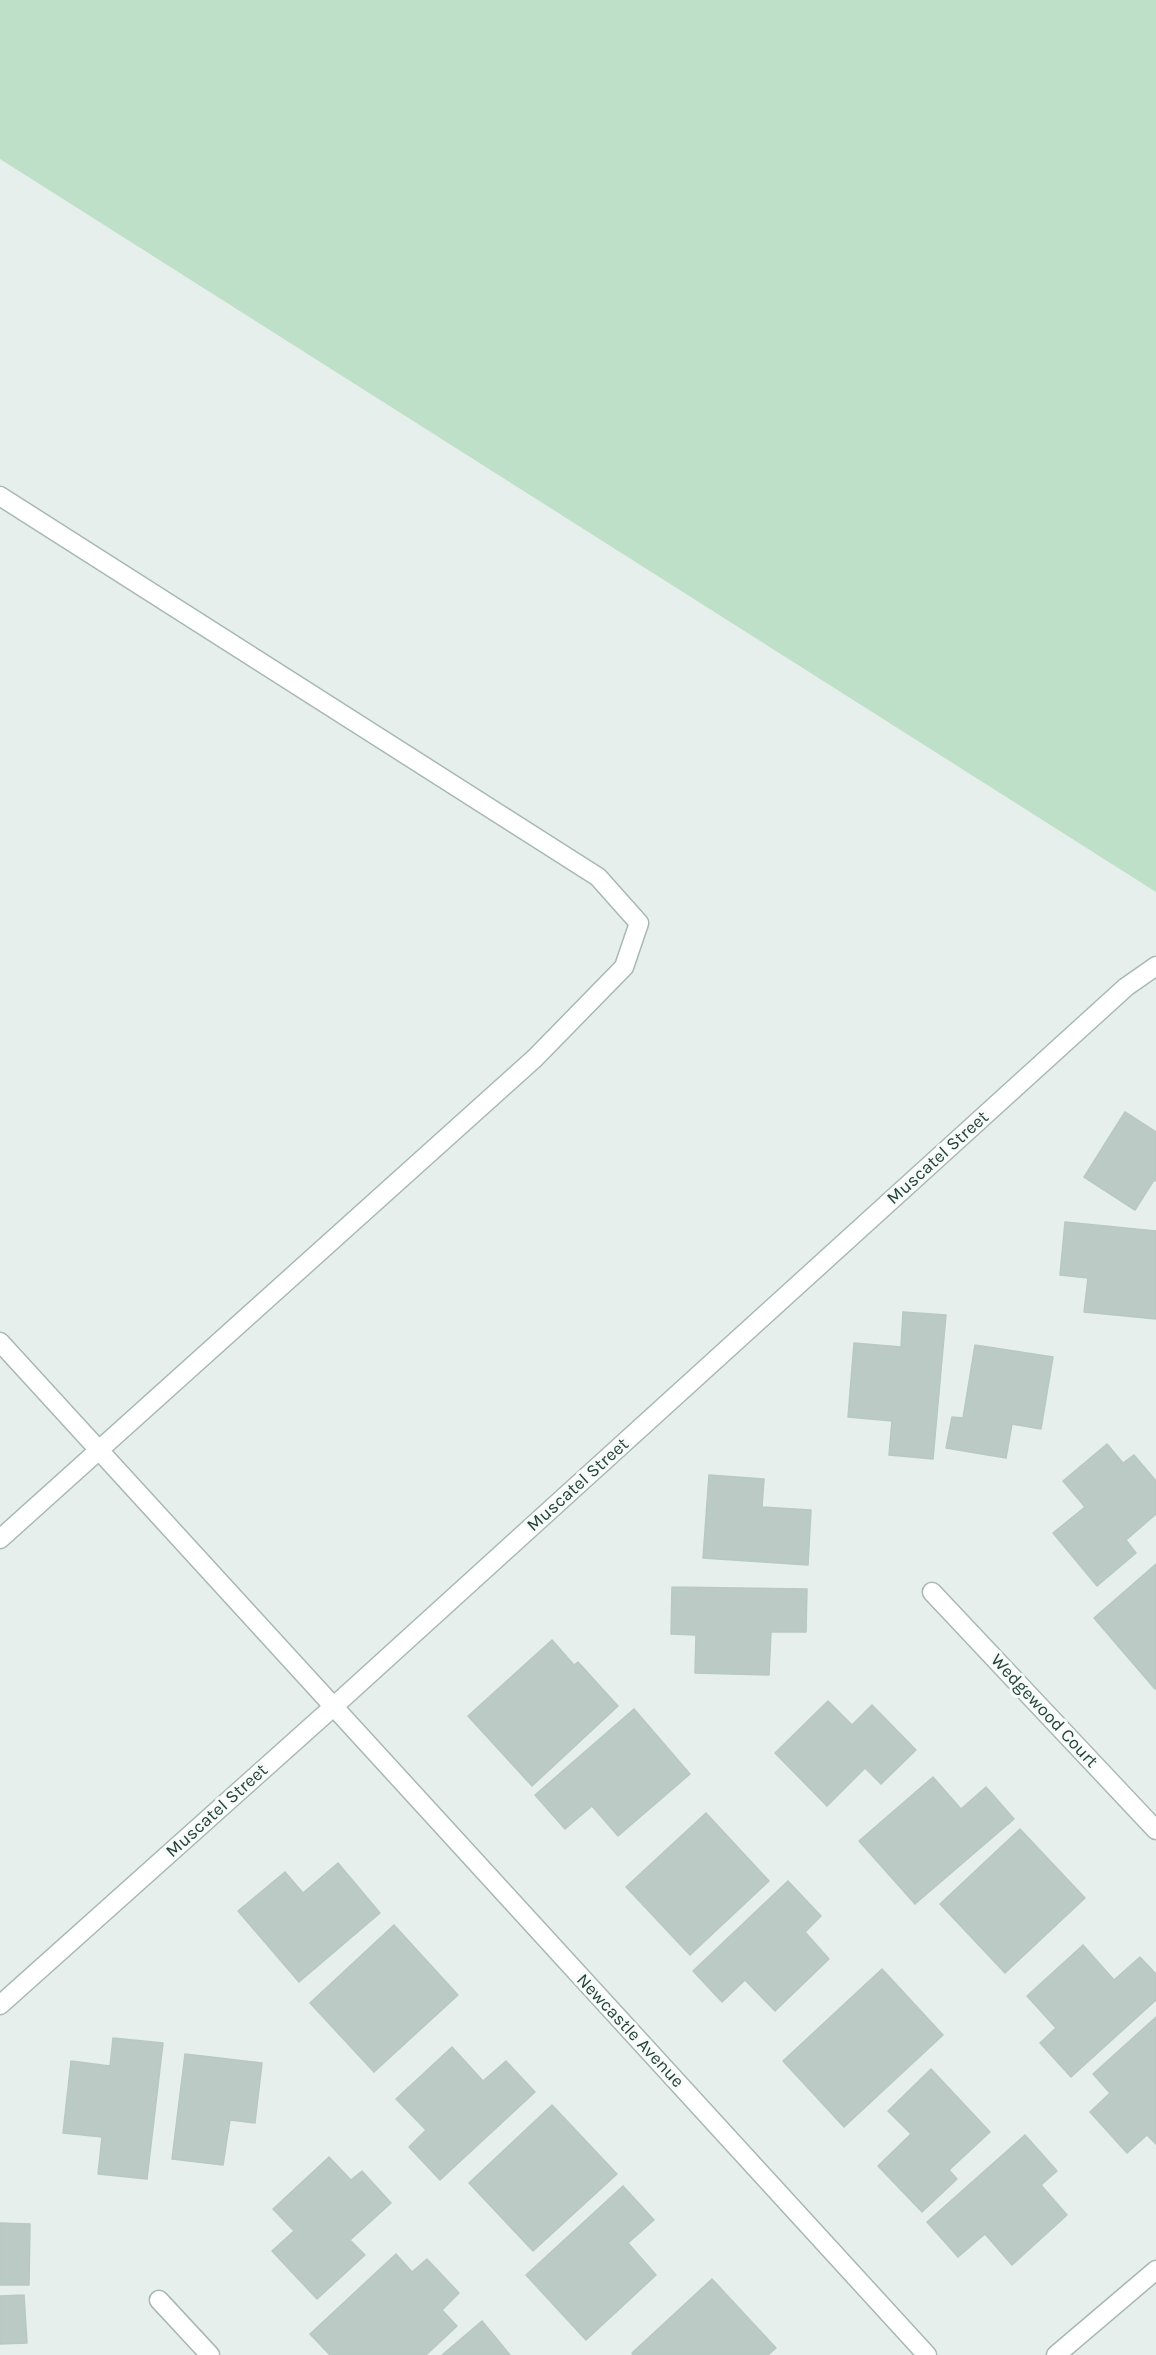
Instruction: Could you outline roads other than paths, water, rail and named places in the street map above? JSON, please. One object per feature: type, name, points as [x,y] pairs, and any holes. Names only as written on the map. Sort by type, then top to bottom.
[{"type":"street","points":[[0,496],[598,877],[639,923],[624,967],[535,1058],[0,1539]]},
{"type":"street","name":"Muscatel Street","points":[[0,2005],[332,1708],[1126,987],[1156,966]]},
{"type":"street","name":"Newcastle Avenue","points":[[0,1342],[332,1708],[927,2355]]},
{"type":"street","name":"Wedgewood Court","points":[[932,1592],[1156,1830]]},
{"type":"street","points":[[1056,2355],[1156,2270]]},
{"type":"street","points":[[159,2300],[210,2355]]}]
